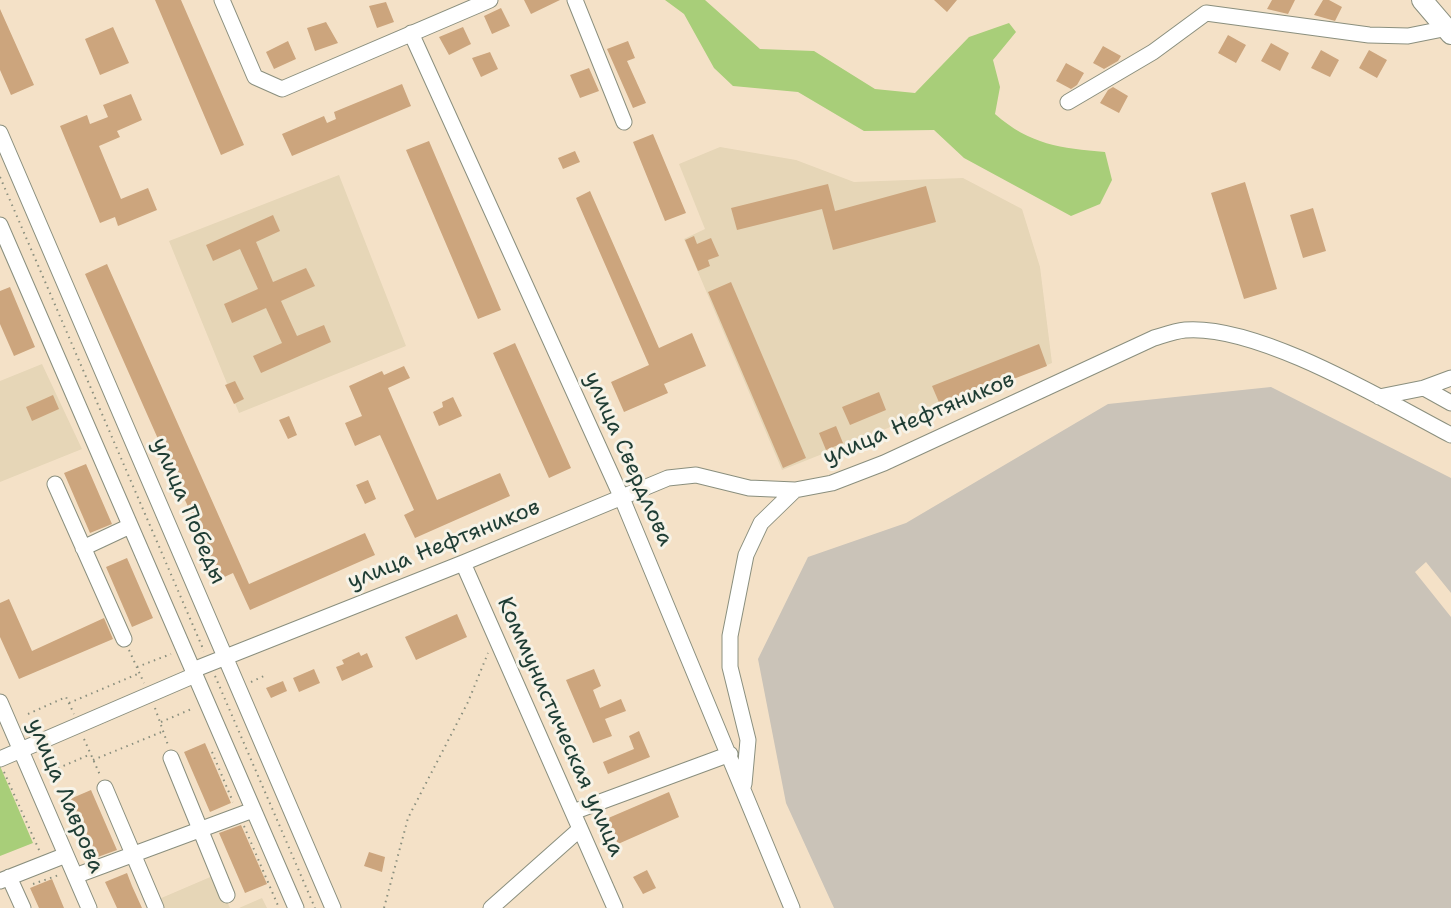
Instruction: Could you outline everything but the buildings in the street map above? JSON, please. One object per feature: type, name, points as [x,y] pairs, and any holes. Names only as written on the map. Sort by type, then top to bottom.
[{"type":"main road","points":[[1422,0],[1449,31]]},
{"type":"street","points":[[222,0],[255,77],[282,88],[490,0]]},
{"type":"street","points":[[575,0],[624,122]]},
{"type":"street","points":[[1068,102],[1153,52],[1206,13],[1370,36],[1408,36],[1449,31]]},
{"type":"street","name":"улица Свердлова","points":[[411,33],[621,496],[744,787],[792,908]]},
{"type":"street","name":"улица Победы","points":[[0,133],[333,908]]},
{"type":"street","points":[[0,225],[296,908]]},
{"type":"street","name":"улица Нефтяников","points":[[1,763],[21,750],[194,672],[209,663],[463,563],[668,478],[696,476],[749,488],[795,490],[832,483],[884,463],[1154,338],[1185,330],[1219,332],[1260,344],[1307,362],[1451,435]]},
{"type":"street","points":[[1378,397],[1424,388],[1451,378]]},
{"type":"street","points":[[1424,388],[1451,403]]},
{"type":"street","points":[[55,484],[124,639]]},
{"type":"street","points":[[744,787],[748,740],[730,667],[730,636],[746,555],[761,523],[795,490]]},
{"type":"street","points":[[83,548],[130,526]]},
{"type":"street","name":"Коммунистическая улица","points":[[463,563],[615,908]]},
{"type":"street","name":"улица Лаврова","points":[[0,702],[89,908]]},
{"type":"street","points":[[573,812],[730,754]]},
{"type":"street","points":[[171,758],[227,895]]},
{"type":"street","points":[[105,788],[156,908]]},
{"type":"street","points":[[74,873],[133,855],[254,810]]},
{"type":"street","points":[[491,908],[580,829]]},
{"type":"street","points":[[23,908],[8,883],[44,863],[66,855]]},
{"type":"path","points":[[0,177],[315,908]]},
{"type":"path","points":[[384,908],[408,818],[468,702],[495,637]]},
{"type":"path","points":[[137,667],[171,654]]},
{"type":"path","points":[[69,703],[140,674]]},
{"type":"path","points":[[28,714],[66,697],[105,788]]},
{"type":"path","points":[[93,760],[164,731]]},
{"type":"path","points":[[33,779],[91,754]]},
{"type":"path","points":[[1,763],[44,863]]},
{"type":"path","points":[[8,883],[74,873]]},
{"type":"shaded area","points":[[720,147],[796,160],[854,182],[963,178],[1022,209],[1040,267],[1052,363],[782,470],[684,239],[705,229],[679,164]]},
{"type":"shaded area","points":[[339,175],[406,346],[239,413],[169,241]]},
{"type":"shaded area","points":[[42,364],[82,449],[0,482],[0,381]]},
{"type":"shaded area","points":[[1271,387],[1451,478],[1451,593],[1426,562],[1415,572],[1451,617],[1451,908],[834,908],[786,803],[758,659],[808,557],[906,523],[1108,404]]},
{"type":"shaded area","points":[[215,875],[230,908],[163,908],[159,899]]},
{"type":"shaded area","points":[[262,898],[267,908],[239,908]]},
{"type":"green space","points":[[665,0],[705,0],[760,49],[814,51],[875,89],[915,93],[969,37],[1009,23],[1016,32],[993,60],[1000,87],[995,114],[1034,139],[1074,149],[1105,152],[1112,180],[1100,204],[1071,216],[964,158],[934,130],[864,131],[798,92],[733,86],[714,68],[684,14]]},
{"type":"green space","points":[[0,766],[33,843],[0,856]]}]
